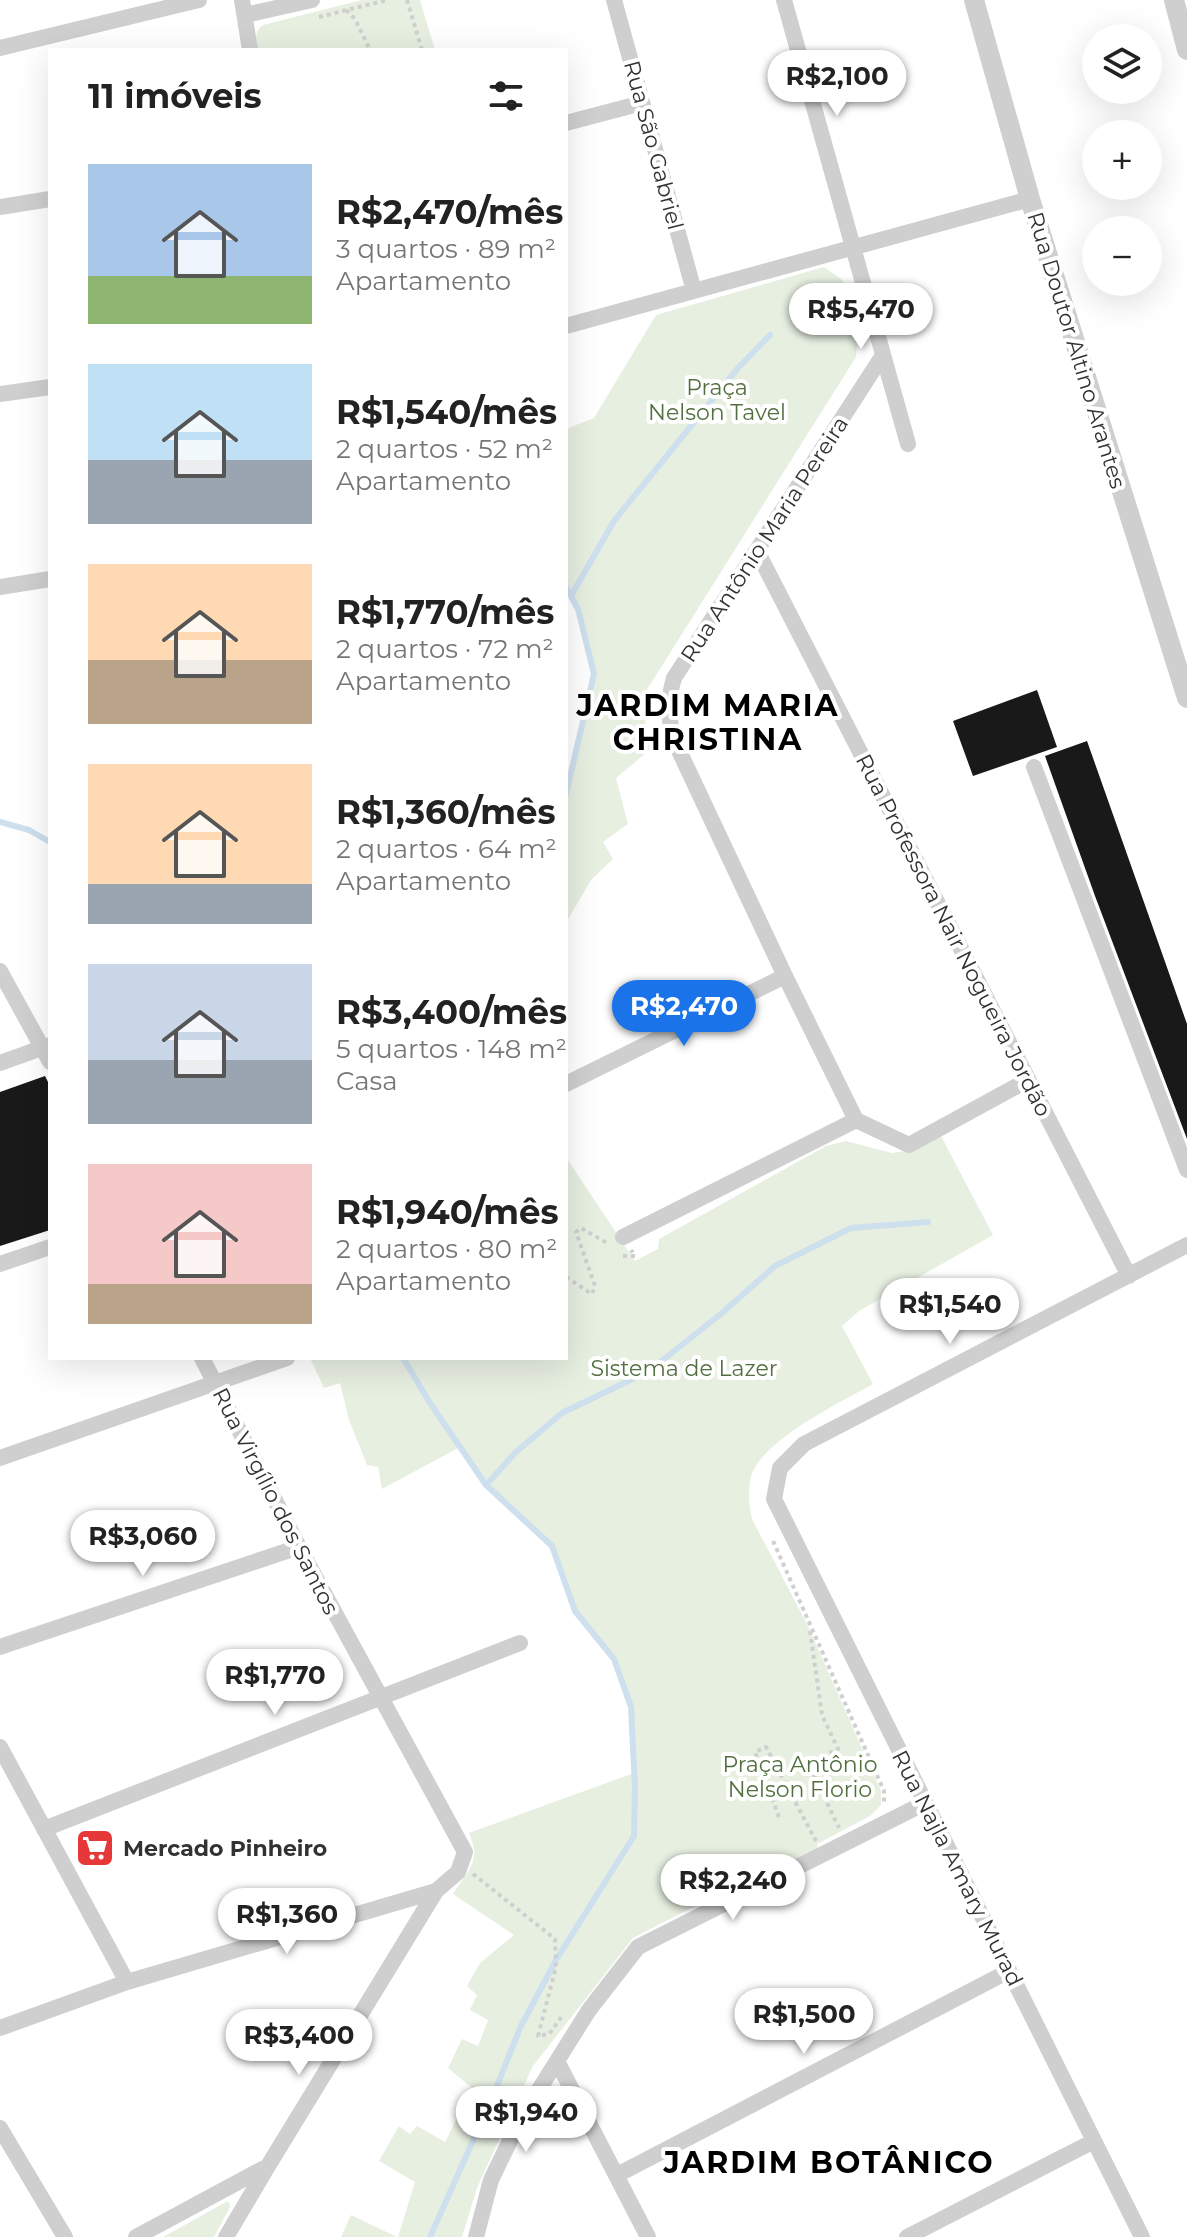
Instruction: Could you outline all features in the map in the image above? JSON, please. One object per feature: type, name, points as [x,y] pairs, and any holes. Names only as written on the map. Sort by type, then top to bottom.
[{"type":"street","points":[[0,48],[199,0]]},
{"type":"street","points":[[250,48],[244,8],[312,0]]},
{"type":"street","name":"Rua São Gabriel","points":[[614,0],[694,291]]},
{"type":"street","points":[[784,0],[908,444]]},
{"type":"street","name":"Rua Doutor Altino Arantes","points":[[974,0],[1030,199],[1187,698]]},
{"type":"street","points":[[1174,0],[1187,50]]},
{"type":"street","points":[[568,122],[642,103]]},
{"type":"street","points":[[0,207],[48,199]]},
{"type":"street","points":[[568,325],[1030,199]]},
{"type":"street","name":"Rua Antônio Maria Pereira","points":[[856,1120],[674,740],[668,717],[668,696],[674,678],[883,355]]},
{"type":"street","points":[[0,394],[48,387]]},
{"type":"street","name":"Rua Professora Nair Nogueira Jordão","points":[[757,551],[1129,1276]]},
{"type":"street","points":[[0,587],[48,579]]},
{"type":"street","points":[[1034,767],[1187,1170]]},
{"type":"street","points":[[0,971],[48,1051],[0,1063]]},
{"type":"street","points":[[568,1083],[785,976]]},
{"type":"street","points":[[623,1237],[856,1120],[909,1145],[1028,1080]]},
{"type":"street","points":[[1129,1276],[1187,1245]]},
{"type":"street","points":[[0,1264],[48,1248]]},
{"type":"street","name":"Rua Najla Amary Murad","points":[[1129,1276],[804,1444],[780,1468],[774,1499],[1142,2237]]},
{"type":"street","name":"Rua Virgílio dos Santos","points":[[203,1360],[299,1547],[459,1839],[465,1852],[461,1866]]},
{"type":"street","points":[[0,1458],[282,1360]]},
{"type":"street","points":[[0,1647],[299,1547]]},
{"type":"street","points":[[44,1829],[520,1643]]},
{"type":"street","points":[[0,1747],[127,1982]]},
{"type":"street","points":[[476,2237],[491,2180],[520,2120],[604,1989],[638,1947],[925,1803]]},
{"type":"street","points":[[226,2237],[436,1891],[461,1866]]},
{"type":"street","points":[[0,2028],[127,1982],[436,1891]]},
{"type":"street","points":[[617,2175],[1009,1971]]},
{"type":"street","points":[[557,2061],[648,2237]]},
{"type":"street","points":[[0,2128],[65,2237]]},
{"type":"street","points":[[907,2237],[1094,2141]]},
{"type":"street","points":[[136,2237],[268,2166]]},
{"type":"path","points":[[407,0],[421,48]]},
{"type":"path","points":[[346,10],[355,19],[369,48]]},
{"type":"path","points":[[568,1278],[592,1294],[595,1286],[576,1232],[581,1228],[622,1256],[635,1256],[623,1237]]},
{"type":"path","points":[[771,1537],[884,1791],[885,1801],[881,1810]]},
{"type":"path","points":[[809,1625],[822,1715],[838,1749],[808,1763],[846,1842]]},
{"type":"path","points":[[779,1817],[755,1752],[766,1747],[817,1842]]},
{"type":"path","points":[[817,1783],[829,1779]]},
{"type":"path","points":[[461,1866],[555,1939],[556,1967],[538,2036],[549,2034],[566,2011]]},
{"type":"green space","points":[[362,0],[420,0],[434,48],[258,48],[257,33],[263,25]]},
{"type":"green space","name":"Praça Nelson Tavel","points":[[824,267],[841,279],[851,296],[857,327],[856,357],[643,696],[652,748],[616,778],[628,824],[603,842],[613,859],[591,880],[568,920],[568,785],[594,674],[578,609],[568,591],[568,428],[594,418],[656,315]]},
{"type":"green space","points":[[941,1136],[993,1235],[859,1311],[842,1326],[873,1384],[804,1423],[770,1449],[758,1462],[749,1487],[752,1519],[806,1622],[881,1791],[881,1805],[870,1816],[817,1844],[818,1847],[809,1857],[785,1863],[781,1869],[767,1873],[765,1870],[633,1938],[533,2066],[477,2188],[462,2237],[398,2237],[415,2182],[379,2161],[399,2126],[410,2134],[417,2126],[445,2142],[472,2088],[448,2068],[462,2039],[478,2046],[488,2020],[470,2010],[477,1995],[467,1986],[480,1963],[514,1935],[453,1894],[474,1858],[469,1833],[634,1773],[631,1707],[614,1659],[575,1611],[552,1546],[486,1485],[460,1447],[382,1489],[378,1467],[367,1465],[349,1420],[340,1383],[324,1388],[311,1360],[568,1360],[568,1160],[635,1261],[658,1249],[659,1239],[826,1146],[846,1141],[892,1153],[912,1150]]},
{"type":"green space","points":[[226,2202],[230,2207],[214,2237],[163,2237]]},
{"type":"green space","points":[[351,2215],[397,2237],[341,2237]]},
{"type":"building","points":[[1037,690],[1057,747],[973,776],[953,721]]},
{"type":"building","points":[[1087,741],[1187,1024],[1187,1139],[1045,756]]},
{"type":"building","points":[[45,1076],[48,1082],[48,1231],[0,1246],[0,1092]]},
{"type":"building","name":"Mercado Pinheiro","points":[[103,1834],[109,1856],[91,1863],[79,1841]]},
{"type":"waterway","points":[[571,596],[614,521],[738,368],[770,335]]},
{"type":"waterway","points":[[568,591],[578,609],[594,674],[568,785]]},
{"type":"waterway","points":[[0,822],[29,830],[48,841]]},
{"type":"waterway","points":[[486,1485],[516,1452],[562,1413],[649,1371],[775,1266],[851,1228],[928,1222]]},
{"type":"waterway","points":[[404,1360],[486,1485],[552,1546],[575,1611],[614,1659],[631,1707],[635,1787],[634,1836],[556,1960],[520,2028],[430,2237]]},
{"type":"place","name":"Mercado Pinheiro","points":[[95,1848]]},
{"type":"district","name":"JARDIM MARIA CHRISTINA","points":[[708,723]]},
{"type":"district","name":"JARDIM BOTÂNICO","points":[[829,2163]]},
{"type":"park label","name":"Sistema de Lazer","points":[[684,1368]]},
{"type":"park label","name":"Praça Antônio Nelson Florio","points":[[800,1776]]}]
